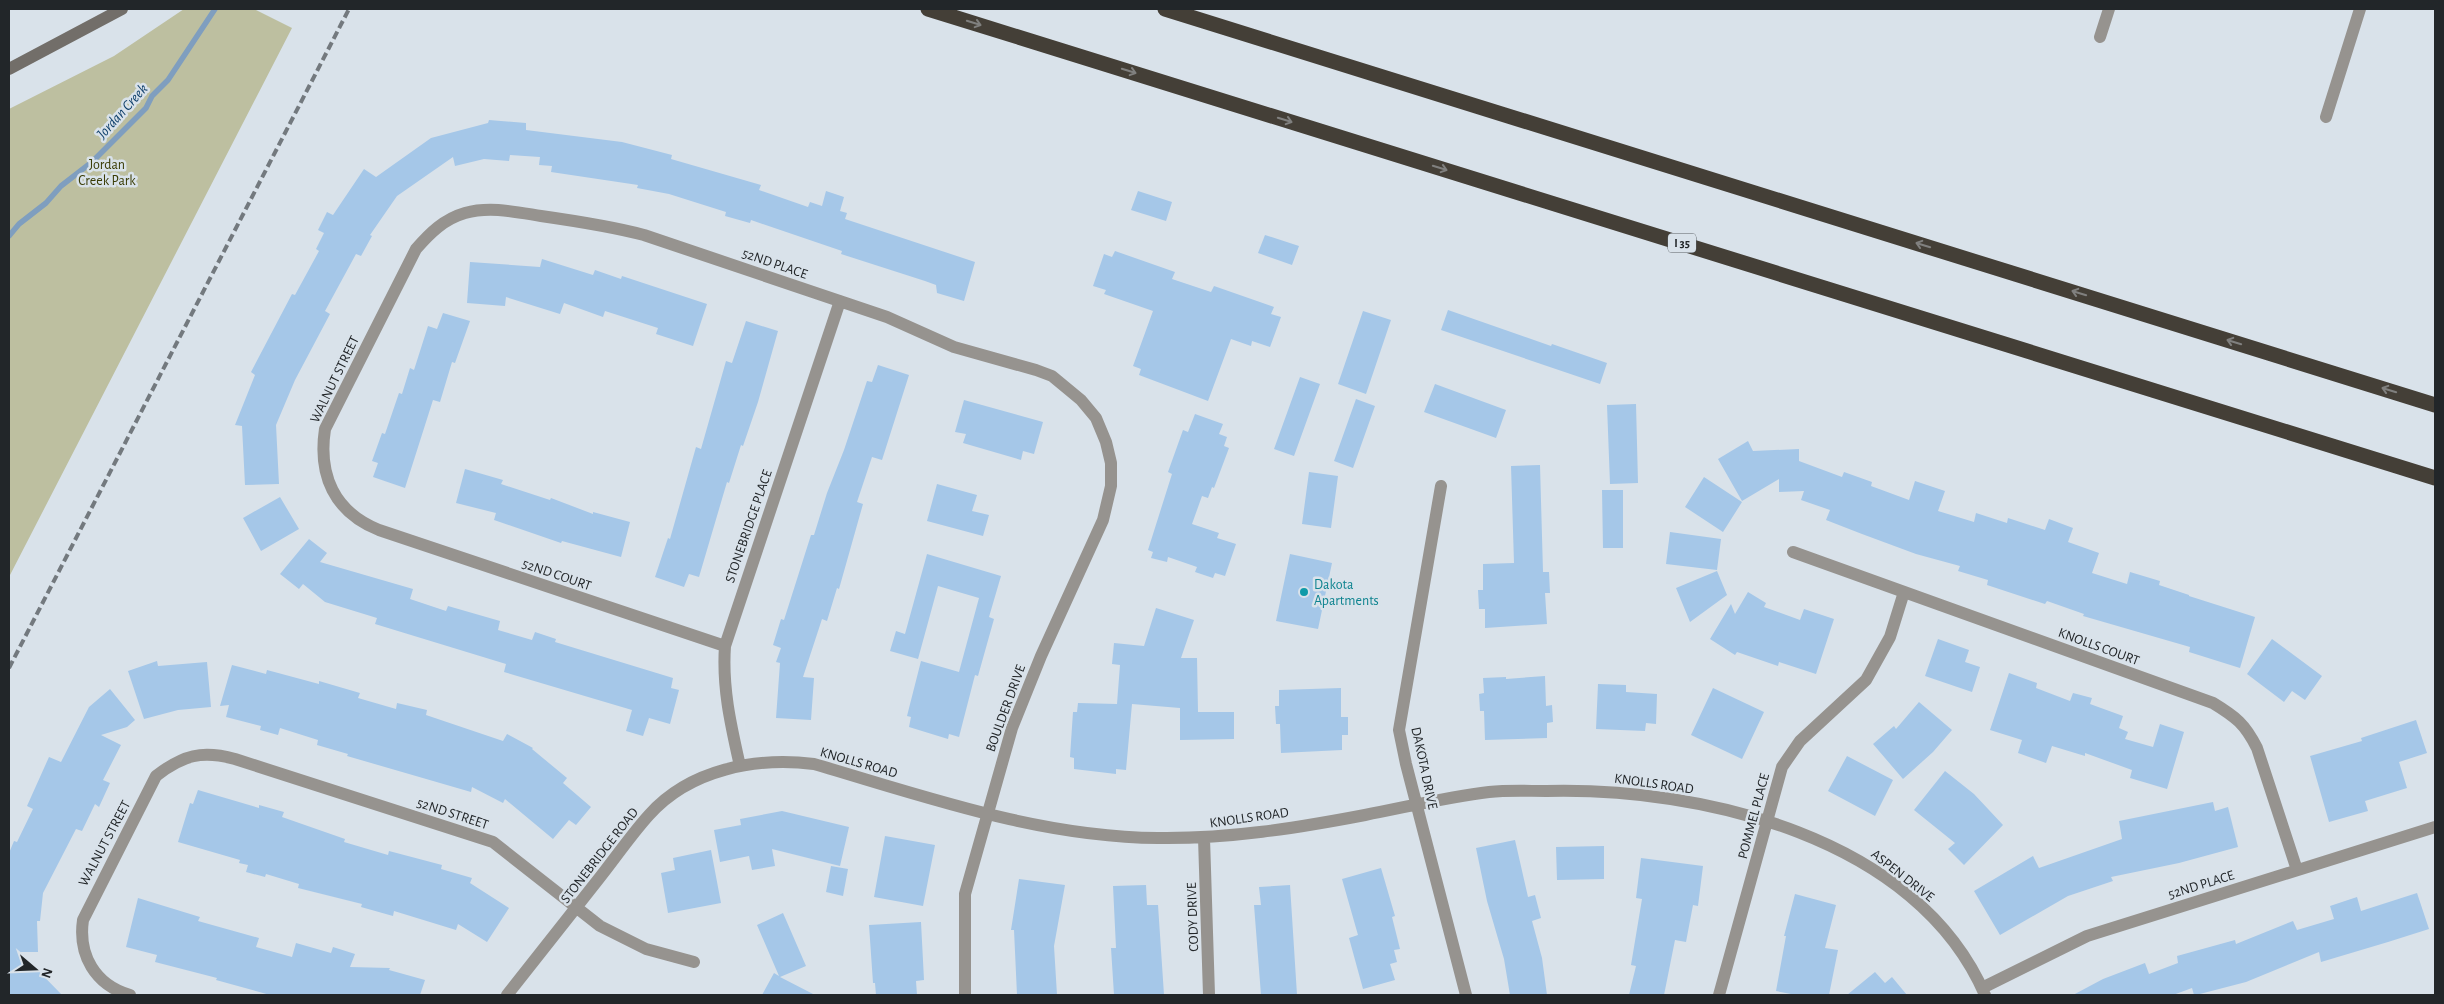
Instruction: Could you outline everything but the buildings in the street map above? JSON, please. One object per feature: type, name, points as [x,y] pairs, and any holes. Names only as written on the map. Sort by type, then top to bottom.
[{"type":"highway","name":"I 35","points":[[928,9],[2435,478]]},
{"type":"highway","points":[[1165,9],[2435,405]]},
{"type":"main road","points":[[9,69],[122,9]]},
{"type":"street","points":[[2100,37],[2109,9]]},
{"type":"street","points":[[2326,117],[2360,9]]},
{"type":"street","name":"52ND PLACE","points":[[412,256],[429,234],[445,221],[463,214],[482,210],[502,210],[604,225],[644,235],[887,317],[954,347],[1052,376],[1082,400],[1096,418],[1106,442]]},
{"type":"street","name":"WALNUT STREET","points":[[379,530],[353,516],[340,502],[330,486],[324,467],[322,448],[325,429],[332,413],[412,256]]},
{"type":"street","name":"STONEBRIDGE PLACE","points":[[740,766],[726,704],[723,671],[725,646],[840,301]]},
{"type":"street","name":"BOULDER DRIVE","points":[[965,995],[965,894],[1015,719],[1041,656],[1103,520],[1111,486],[1111,463],[1106,442]]},
{"type":"street","name":"DAKOTA DRIVE","points":[[1441,486],[1400,730],[1416,803],[1466,995]]},
{"type":"street","name":"52ND COURT","points":[[379,530],[725,646]]},
{"type":"street","name":"KNOLLS COURT","points":[[1793,552],[2213,703],[2239,719],[2249,731],[2257,748],[2297,870]]},
{"type":"street","name":"POMMEL PLACE","points":[[1719,995],[1782,766],[1800,741],[1866,680],[1890,637],[1904,592]]},
{"type":"street","name":"WALNUT STREET","points":[[126,994],[100,979],[85,958],[81,933],[83,920],[90,902],[156,776],[174,763],[195,755],[217,754],[235,759]]},
{"type":"street","name":"52ND STREET","points":[[235,759],[493,842],[600,926],[646,949],[694,962]]},
{"type":"street","name":"KNOLLS ROAD","points":[[740,766],[787,761],[814,764],[987,814],[1068,832],[1114,838],[1226,837],[1366,815],[1416,803],[1493,792],[1582,790],[1636,793],[1706,805],[1766,822]]},
{"type":"street","name":"STONEBRIDGE ROAD","points":[[507,995],[650,814],[681,790],[697,781],[740,766]]},
{"type":"street","name":"ASPEN DRIVE","points":[[1766,822],[1830,845],[1888,878],[1945,929],[1984,991]]},
{"type":"street","name":"52ND PLACE","points":[[1984,991],[2087,936],[2435,827]]},
{"type":"street","name":"CODY DRIVE","points":[[1204,838],[1210,995]]},
{"type":"green space","name":"Jordan Creek Park","points":[[184,9],[254,9],[292,28],[9,577],[9,109],[114,56]]},
{"type":"waterway","name":"Jordan Creek","points":[[9,236],[19,224],[46,203],[61,186],[92,162],[146,108],[152,96],[168,80],[215,9]]},
{"type":"railway","points":[[9,668],[349,9]]},
{"type":"place","name":"Dakota Apartments","points":[[1304,592]]}]
